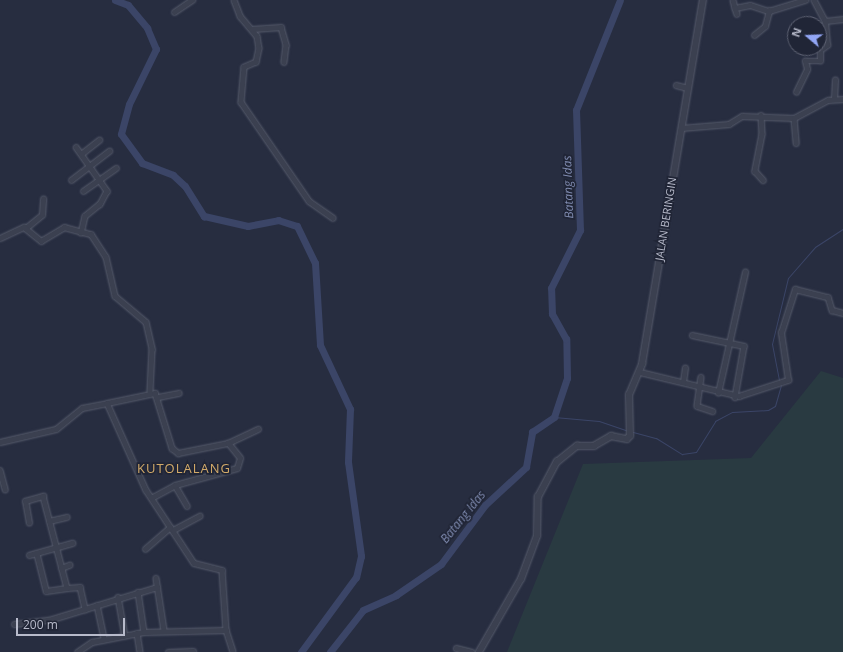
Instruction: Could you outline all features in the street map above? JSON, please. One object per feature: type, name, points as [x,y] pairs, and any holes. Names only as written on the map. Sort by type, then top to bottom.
[{"type":"street","points":[[174,12],[192,0]]},
{"type":"street","points":[[234,0],[240,16],[258,38],[257,58],[244,67],[241,102],[309,202],[332,218]]},
{"type":"street","name":"JALAN BERINGIN","points":[[479,652],[521,579],[537,536],[538,497],[557,462],[577,446],[594,446],[611,436],[627,439],[630,436],[630,392],[640,372],[703,0]]},
{"type":"street","points":[[733,0],[737,14]]},
{"type":"street","points":[[735,8],[750,6],[769,11],[805,0]]},
{"type":"street","points":[[814,0],[822,16]]},
{"type":"street","points":[[754,35],[765,26],[769,11]]},
{"type":"street","points":[[827,21],[843,19]]},
{"type":"street","points":[[252,29],[281,27],[286,45],[284,62]]},
{"type":"street","points":[[796,92],[807,69],[805,61],[820,61],[820,56]]},
{"type":"street","points":[[834,99],[835,80]]},
{"type":"street","points":[[676,85],[688,88]]},
{"type":"street","points":[[681,128],[728,124],[738,117],[761,115],[794,118],[811,107],[834,99],[843,99]]},
{"type":"street","points":[[761,115],[762,134],[755,170],[763,180]]},
{"type":"street","points":[[794,118],[796,143]]},
{"type":"street","points":[[81,154],[99,140]]},
{"type":"street","points":[[76,147],[99,179],[107,195],[85,216],[81,233]]},
{"type":"street","points":[[71,180],[109,151]]},
{"type":"street","points":[[83,191],[116,168]]},
{"type":"street","points":[[0,238],[27,228],[42,215],[43,199]]},
{"type":"street","points":[[27,228],[41,241],[64,228],[91,234],[104,253],[118,301],[146,322],[152,349],[150,392]]},
{"type":"street","points":[[718,393],[728,342],[745,272]]},
{"type":"street","points":[[640,372],[683,382],[735,397],[785,381],[789,377],[781,333],[794,290],[826,296],[832,310],[843,313]]},
{"type":"street","points":[[692,335],[745,347],[735,397]]},
{"type":"street","points":[[683,382],[685,368]]},
{"type":"street","points":[[701,378],[701,388],[697,406],[712,412]]},
{"type":"street","points":[[0,442],[56,429],[82,408],[150,392],[158,397],[175,452],[187,453],[228,443],[258,429]]},
{"type":"street","points":[[158,397],[179,393]]},
{"type":"street","points":[[107,403],[151,498],[172,529],[197,564],[221,569],[226,630],[233,650]]},
{"type":"street","points":[[151,498],[175,485],[237,468],[240,458],[228,443]]},
{"type":"street","points":[[0,470],[5,489]]},
{"type":"street","points":[[175,485],[187,506]]},
{"type":"street","points":[[29,524],[25,501],[42,496],[67,588]]},
{"type":"street","points":[[145,549],[172,529],[199,516]]},
{"type":"street","points":[[50,521],[67,517]]},
{"type":"street","points":[[29,555],[72,543]]},
{"type":"street","points":[[37,554],[46,591],[80,587],[84,609]]},
{"type":"street","points":[[61,568],[69,566]]},
{"type":"street","points":[[156,578],[164,630]]},
{"type":"street","points":[[14,624],[49,620],[118,597],[157,587]]},
{"type":"street","points":[[138,592],[144,632]]},
{"type":"street","points":[[118,597],[125,635]]},
{"type":"street","points":[[97,605],[104,639]]},
{"type":"street","points":[[77,652],[85,644],[137,633],[164,630],[226,630]]},
{"type":"street","points":[[137,633],[140,652]]},
{"type":"street","points":[[456,648],[472,652]]},
{"type":"street","points":[[168,652],[193,651]]},
{"type":"shaded area","points":[[821,371],[843,378],[843,652],[507,652],[583,464],[751,458]]},
{"type":"waterway","points":[[115,0],[128,5],[147,28],[156,49],[129,104],[121,134],[142,163],[173,175],[185,186],[204,216],[248,226],[278,220],[297,226],[315,263],[320,345],[350,409],[348,462],[361,556],[356,577],[301,652]]},
{"type":"waterway","name":"Batang Idas","points":[[330,652],[363,610],[396,595],[441,564],[485,505],[526,467],[532,432],[554,417],[567,378],[566,339],[552,314],[551,288],[580,230],[576,110],[620,0]]},
{"type":"waterway","points":[[779,380],[772,344],[788,278],[815,247],[843,229]]},
{"type":"waterway","points":[[633,432],[656,438],[682,454],[696,452],[715,421],[732,412],[768,410],[775,406],[781,385]]},
{"type":"waterway","points":[[554,417],[599,421],[628,431]]},
{"type":"district","name":"KUTOLALANG","points":[[184,468]]}]
